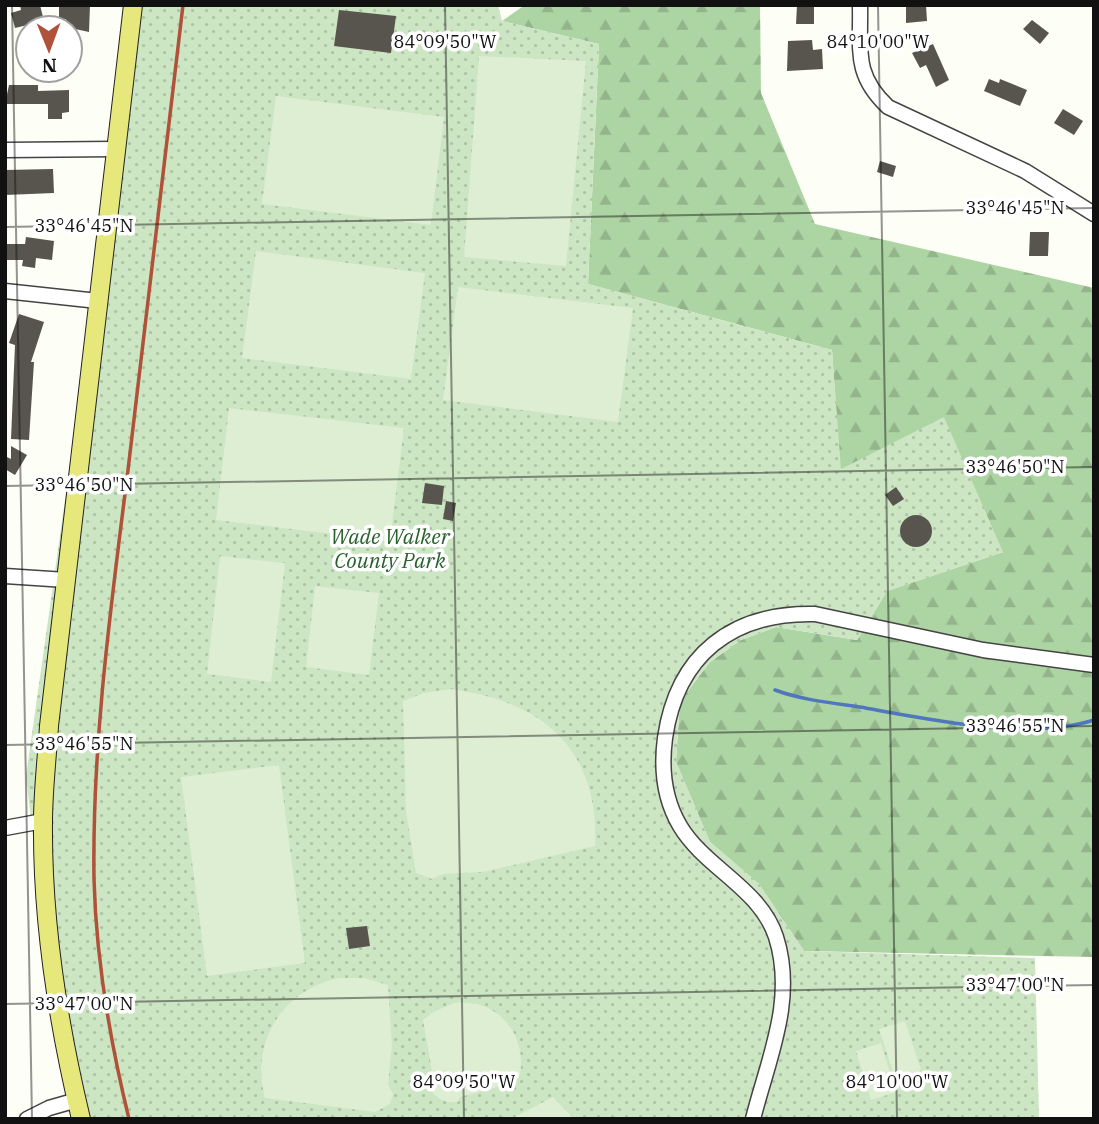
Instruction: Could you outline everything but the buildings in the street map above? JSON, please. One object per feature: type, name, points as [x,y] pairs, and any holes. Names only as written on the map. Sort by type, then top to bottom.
[{"type":"main road","points":[[81,1119],[55,974],[45,888],[43,821],[49,726],[133,5]]},
{"type":"street","points":[[860,5],[862,73],[873,92],[888,107],[1026,171],[1094,214]]},
{"type":"street","points":[[5,150],[116,149]]},
{"type":"street","points":[[5,291],[98,301]]},
{"type":"street","points":[[5,576],[66,580]]},
{"type":"street","points":[[753,1119],[779,1025],[784,992],[775,936],[754,900],[688,839],[667,793],[664,762],[668,720],[674,695],[691,667],[714,643],[736,629],[759,620],[792,613],[815,614],[983,650],[1094,665]]},
{"type":"street","points":[[5,828],[43,821]]},
{"type":"street","points":[[27,1119],[50,1108],[77,1100]]},
{"type":"green space","name":"Wade Walker County Park","points":[[135,5],[498,5],[502,21],[599,44],[588,284],[832,350],[841,469],[944,417],[1003,552],[887,591],[857,640],[776,627],[741,640],[710,662],[680,700],[676,762],[710,842],[759,884],[804,951],[1035,958],[1039,1119],[80,1119],[60,1069],[26,776]]},
{"type":"green space","points":[[525,5],[760,5],[761,93],[815,224],[1094,288],[1094,957],[804,951],[759,884],[710,842],[676,762],[680,701],[710,662],[741,640],[776,627],[857,640],[887,591],[1003,552],[840,469],[832,350],[588,284],[599,44],[502,21]]},
{"type":"green space","points":[[479,56],[586,61],[566,266],[464,257]]},
{"type":"green space","points":[[276,96],[444,117],[431,225],[262,204]]},
{"type":"green space","points":[[256,251],[425,273],[411,379],[242,358]]},
{"type":"green space","points":[[458,287],[633,308],[618,422],[443,400]]},
{"type":"green space","points":[[229,408],[404,428],[390,541],[216,520]]},
{"type":"green space","points":[[220,556],[285,563],[271,682],[207,674]]},
{"type":"green space","points":[[315,586],[379,593],[369,675],[306,667]]},
{"type":"green space","points":[[450,689],[483,695],[512,705],[537,718],[558,735],[575,757],[587,782],[594,812],[595,846],[483,872],[443,874],[432,879],[416,873],[406,812],[403,701],[424,693]]},
{"type":"green space","points":[[279,765],[305,963],[207,976],[181,777]]},
{"type":"green space","points":[[339,978],[364,978],[388,985],[392,1045],[388,1084],[393,1094],[390,1104],[375,1112],[265,1098],[262,1057],[275,1022],[301,994],[319,984]]},
{"type":"green space","points":[[454,1003],[484,1006],[496,1013],[514,1033],[521,1060],[520,1075],[494,1088],[460,1097],[458,1102],[438,1098],[430,1087],[434,1083],[423,1020],[433,1012]]},
{"type":"green space","points":[[905,1021],[921,1070],[895,1078],[879,1029]]},
{"type":"green space","points":[[881,1043],[896,1092],[871,1100],[856,1051]]},
{"type":"green space","points":[[553,1097],[574,1119],[511,1119]]},
{"type":"waterway","points":[[775,690],[817,701],[978,726],[1039,729],[1094,720]]},
{"type":"railway","points":[[129,1119],[110,1030],[98,939],[94,879],[96,776],[109,623],[183,5]]}]
